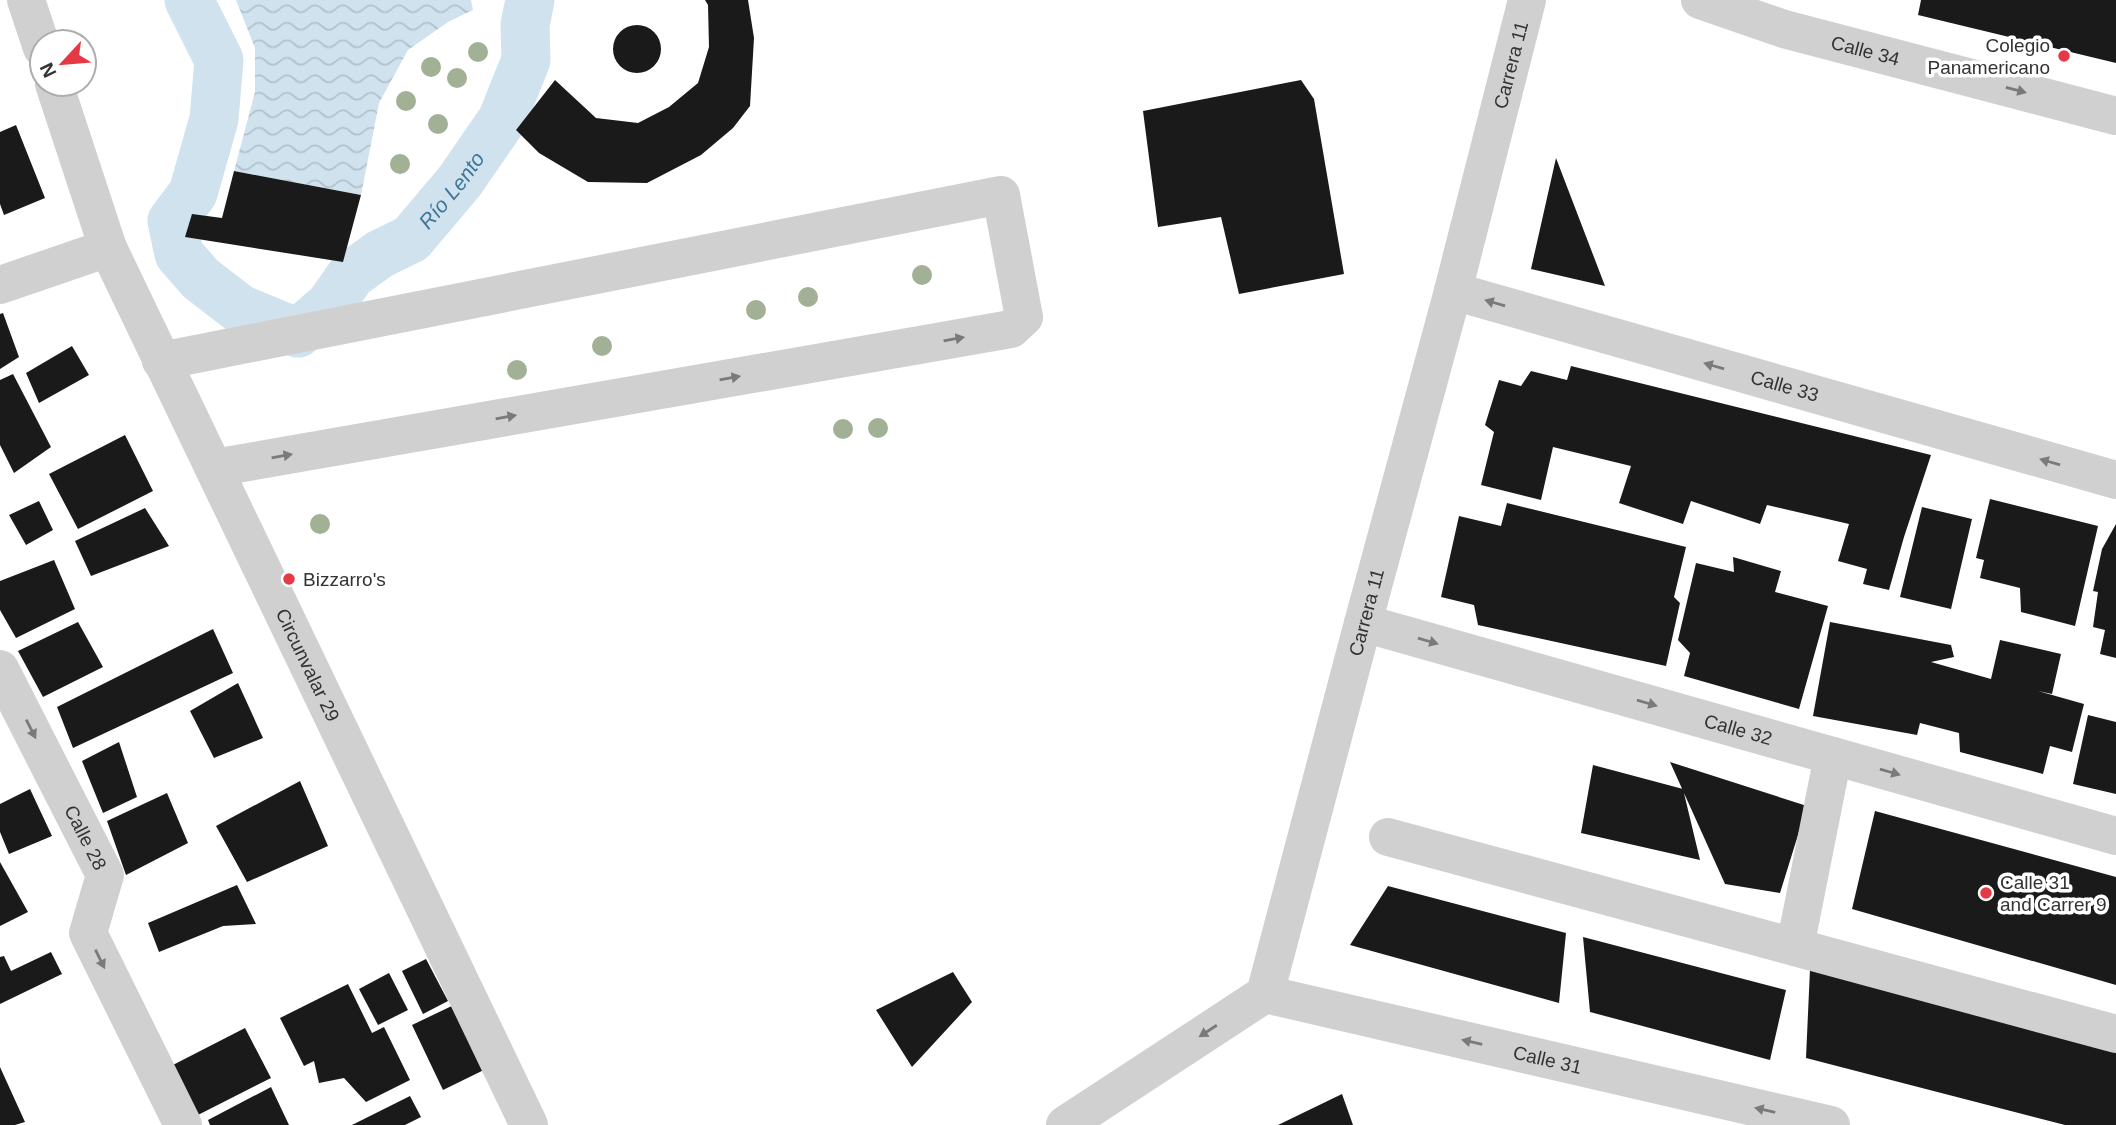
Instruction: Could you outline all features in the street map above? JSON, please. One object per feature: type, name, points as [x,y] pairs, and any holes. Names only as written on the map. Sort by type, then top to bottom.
[{"type":"street","points":[[26,0],[35,28]]},
{"type":"street","name":"Carrera 11","points":[[1265,994],[1453,291],[1527,0]]},
{"type":"street","name":"Calle 34","points":[[1700,0],[1786,15],[2116,116]]},
{"type":"street","name":"Circunvalar 29","points":[[59,98],[108,248],[529,1125]]},
{"type":"street","points":[[161,360],[1000,195],[1024,317],[1010,329],[214,468]]},
{"type":"street","points":[[0,285],[108,248]]},
{"type":"street","name":"Calle 33","points":[[1453,291],[2116,480]]},
{"type":"street","name":"Calle 32","points":[[1363,623],[2116,836]]},
{"type":"street","name":"Calle 28","points":[[0,668],[104,875],[88,933],[183,1125]]},
{"type":"street","points":[[1796,947],[1833,756]]},
{"type":"street","points":[[1388,837],[2116,1034]]},
{"type":"street","points":[[1065,1125],[1265,994]]},
{"type":"street","name":"Calle 31","points":[[1265,994],[1831,1125]]},
{"type":"water","points":[[236,0],[471,0],[473,10],[448,22],[408,50],[379,103],[361,195],[234,171],[255,92],[255,48]]},
{"type":"building","points":[[705,0],[748,0],[754,38],[750,106],[733,128],[701,155],[647,183],[588,182],[539,153],[516,130],[555,80],[596,118],[638,123],[669,107],[698,83],[709,47],[708,5]]},
{"type":"building","name":"Colegio Panamericano","points":[[1921,0],[2116,0],[2116,63],[1918,15]]},
{"type":"building","points":[[637,25],[654,32],[661,49],[654,66],[637,73],[620,66],[613,49],[620,32]]},
{"type":"building","points":[[1301,80],[1314,99],[1344,274],[1239,294],[1221,217],[1158,227],[1143,111]]},
{"type":"building","points":[[16,125],[45,198],[4,215],[0,204],[0,132]]},
{"type":"building","points":[[1556,158],[1605,286],[1531,269]]},
{"type":"building","points":[[234,171],[361,195],[343,262],[185,237],[192,214],[222,218]]},
{"type":"building","points":[[3,313],[19,357],[0,369],[0,314]]},
{"type":"building","points":[[72,346],[89,375],[39,403],[26,373]]},
{"type":"building","points":[[1571,366],[1931,455],[1889,590],[1863,584],[1867,569],[1838,561],[1849,524],[1767,505],[1760,524],[1691,501],[1683,524],[1619,503],[1631,466],[1553,447],[1541,500],[1481,485],[1494,432],[1485,425],[1499,380],[1521,386],[1531,371],[1567,380]]},
{"type":"building","points":[[13,374],[51,447],[14,473],[0,445],[0,380]]},
{"type":"building","points":[[125,435],[153,491],[78,529],[49,474]]},
{"type":"building","points":[[1990,499],[2098,526],[2075,626],[2021,612],[2020,588],[1980,578],[1984,560],[1976,558]]},
{"type":"building","points":[[39,501],[53,530],[26,545],[9,515]]},
{"type":"building","points":[[1507,503],[1686,547],[1674,597],[1680,603],[1666,666],[1478,625],[1474,605],[1441,597],[1459,516],[1501,526]]},
{"type":"building","points":[[1922,507],[1972,519],[1951,609],[1900,597]]},
{"type":"building","points":[[145,508],[169,546],[91,576],[75,541]]},
{"type":"building","points":[[2116,524],[2116,658],[2100,654],[2105,630],[2093,627],[2098,592],[2093,591],[2102,549]]},
{"type":"building","points":[[1733,557],[1781,571],[1775,592],[1828,606],[1799,709],[1684,676],[1690,653],[1678,640],[1696,563],[1734,572]]},
{"type":"building","points":[[54,560],[75,609],[16,638],[0,610],[0,581]]},
{"type":"building","points":[[78,622],[103,667],[43,697],[18,651]]},
{"type":"building","points":[[1830,622],[1951,645],[1954,657],[1931,662],[1991,679],[2000,640],[2061,654],[2052,694],[2038,691],[2084,704],[2072,752],[2050,746],[2043,774],[1960,752],[1959,733],[1920,723],[1917,735],[1813,716]]},
{"type":"building","points":[[213,629],[233,673],[73,748],[57,707]]},
{"type":"building","points":[[238,683],[263,738],[214,758],[190,711]]},
{"type":"building","points":[[2088,715],[2116,722],[2116,794],[2073,784]]},
{"type":"building","points":[[119,742],[137,797],[103,813],[82,761]]},
{"type":"building","points":[[1670,762],[1807,806],[1780,893],[1725,884]]},
{"type":"building","points":[[1593,765],[1683,789],[1700,860],[1581,833]]},
{"type":"building","points":[[300,781],[328,846],[247,882],[216,826]]},
{"type":"building","points":[[30,789],[52,836],[9,854],[0,832],[0,804]]},
{"type":"building","points":[[167,793],[188,843],[126,875],[107,821]]},
{"type":"building","name":"Calle 31 and Carrer 9","points":[[1875,811],[2116,877],[2116,985],[1852,909]]},
{"type":"building","points":[[0,862],[28,912],[0,926]]},
{"type":"building","points":[[237,885],[256,924],[223,926],[159,952],[148,923]]},
{"type":"building","points":[[1388,886],[1566,933],[1559,1003],[1350,945]]},
{"type":"building","points":[[1583,937],[1786,990],[1770,1060],[1590,1012]]},
{"type":"building","points":[[51,952],[62,974],[0,1004],[0,957],[4,956],[11,971]]},
{"type":"building","points":[[426,959],[448,1001],[423,1014],[402,971]]},
{"type":"building","points":[[1810,969],[2116,1049],[2116,1125],[2065,1125],[1806,1058]]},
{"type":"building","points":[[953,972],[972,1002],[912,1067],[876,1010]]},
{"type":"building","points":[[389,973],[408,1010],[378,1025],[359,989]]},
{"type":"building","points":[[348,984],[372,1033],[384,1027],[410,1080],[366,1102],[344,1078],[319,1083],[314,1061],[304,1066],[280,1018]]},
{"type":"building","points":[[458,1003],[490,1067],[443,1090],[412,1025]]},
{"type":"building","points":[[245,1028],[271,1078],[194,1117],[169,1067]]},
{"type":"building","points":[[0,1067],[25,1122],[0,1125]]},
{"type":"building","points":[[271,1087],[289,1125],[210,1125],[208,1120]]},
{"type":"building","points":[[1342,1094],[1353,1125],[1278,1125]]},
{"type":"building","points":[[410,1096],[421,1117],[405,1125],[352,1125]]},
{"type":"waterway","name":"Río Lento","points":[[189,0],[219,60],[214,119],[193,193],[172,221],[179,254],[201,279],[240,309],[298,333],[330,305],[351,275],[380,254],[411,239],[460,181],[502,120],[526,60],[525,25],[530,0]]},
{"type":"place","name":"Colegio Panamericano","points":[[2064,56]]},
{"type":"place","name":"Bizzarro's","points":[[289,579]]},
{"type":"place","name":"Calle 31 and Carrer 9","points":[[1986,893]]}]
